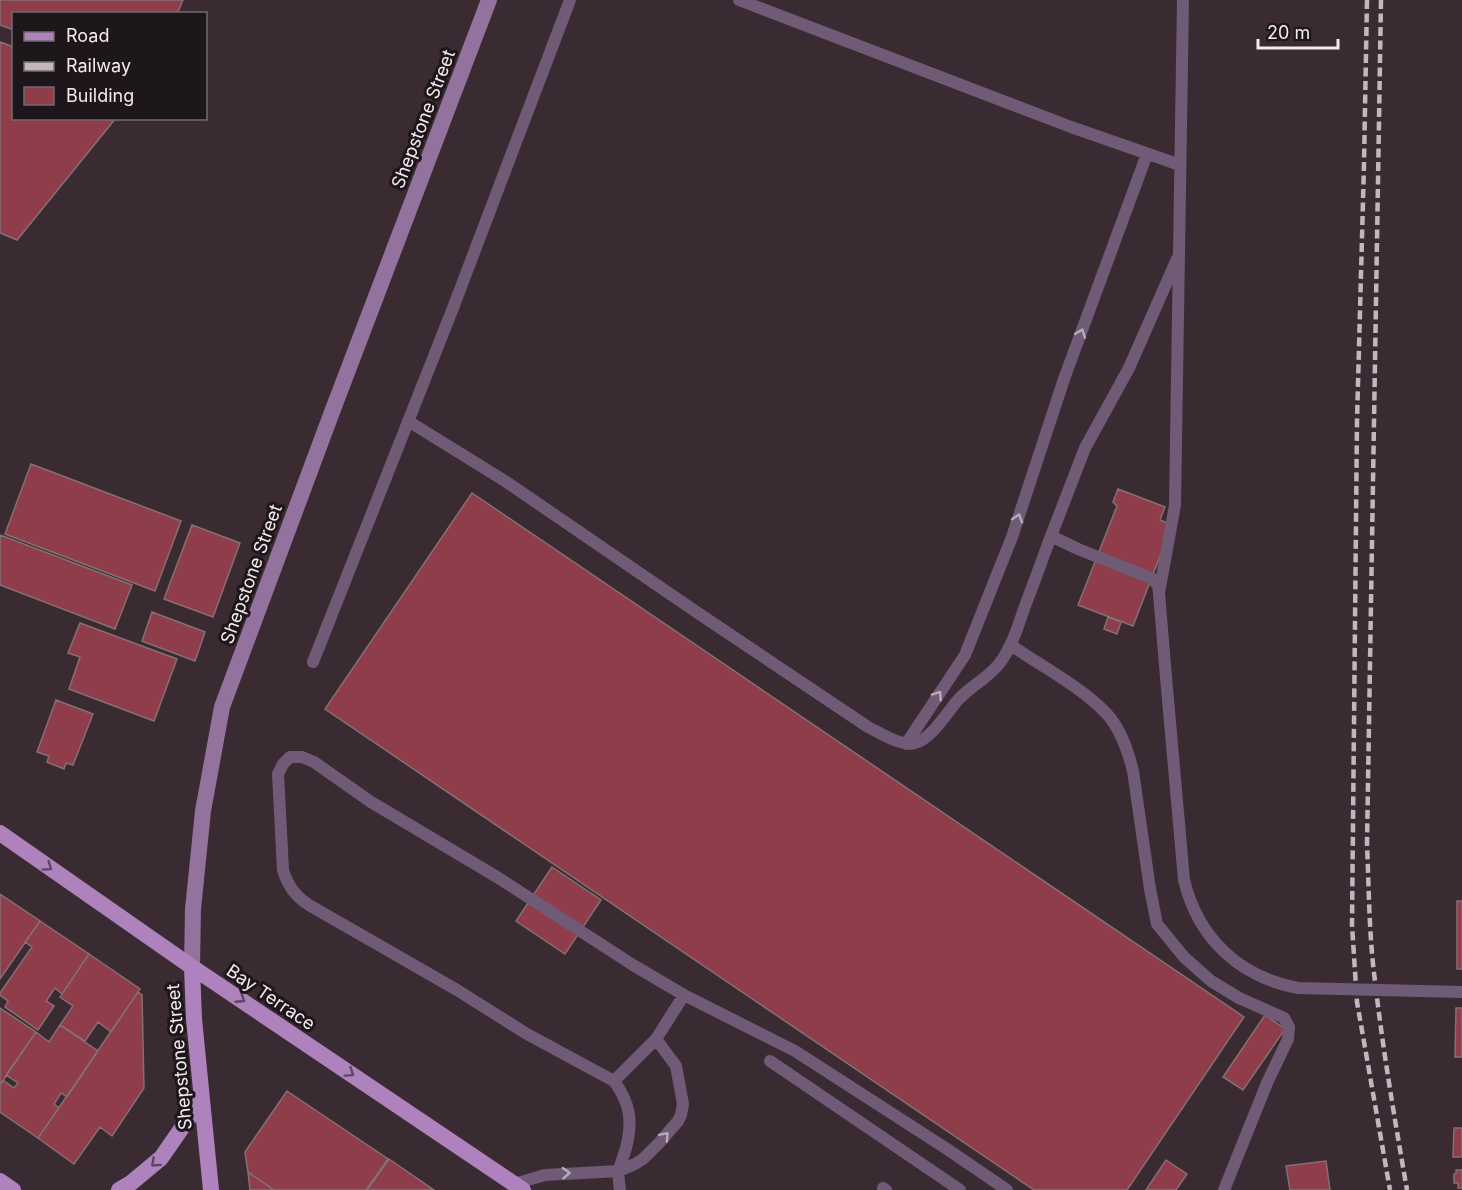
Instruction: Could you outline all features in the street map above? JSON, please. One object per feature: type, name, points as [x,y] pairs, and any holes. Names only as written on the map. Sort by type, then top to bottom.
[{"type":"main road","name":"Shepstone Street","points":[[211,1190],[194,1019],[193,909],[203,811],[222,707],[489,0]]},
{"type":"main road","name":"Bay Terrace","points":[[0,833],[192,967],[518,1187]]},
{"type":"main road","points":[[119,1190],[161,1158],[202,1099]]},
{"type":"main road","points":[[0,1181],[13,1190]]},
{"type":"lane","points":[[313,662],[453,308],[570,0]]},
{"type":"lane","points":[[739,0],[1071,127],[1180,165]]},
{"type":"lane","points":[[1183,0],[1175,506],[1160,592],[1184,880],[1196,914],[1210,937],[1236,962],[1260,977],[1298,988],[1462,992]]},
{"type":"lane","points":[[906,744],[965,655],[1012,537],[1065,379],[1148,154]]},
{"type":"lane","points":[[408,421],[506,481],[868,727],[906,744],[915,743],[932,732],[961,696],[998,666],[1011,645],[1085,448],[1129,368],[1179,254]]},
{"type":"lane","points":[[1051,537],[1153,579],[1160,592]]},
{"type":"lane","points":[[1011,645],[1089,698],[1107,714],[1119,732],[1129,754],[1133,771],[1149,889],[1157,924],[1184,957],[1211,981],[1239,998],[1284,1018],[1289,1027],[1288,1039],[1267,1083],[1224,1190]]},
{"type":"lane","points":[[620,1190],[619,1171],[629,1134],[630,1117],[622,1092],[614,1081],[527,1034],[457,990],[309,905],[297,896],[287,883],[283,870],[278,774],[283,764],[290,758],[298,756],[314,762],[371,802],[497,877],[633,965],[684,995],[795,1051],[1006,1190]]},
{"type":"lane","points":[[614,1081],[656,1039],[684,995]]},
{"type":"lane","points":[[518,1187],[545,1175],[619,1171],[643,1159],[678,1121],[684,1104],[676,1066],[656,1039]]},
{"type":"lane","points":[[770,1061],[960,1190]]},
{"type":"building","points":[[0,0],[183,0],[178,12],[12,12],[12,29],[0,25]]},
{"type":"building","points":[[0,42],[12,46],[12,120],[114,120],[17,240],[0,233]]},
{"type":"building","points":[[31,464],[181,521],[155,591],[5,534]]},
{"type":"building","points":[[1118,489],[1165,507],[1160,520],[1172,525],[1133,626],[1078,605],[1117,506],[1113,502]]},
{"type":"building","points":[[472,493],[1244,1017],[1127,1190],[1034,1190],[325,709]]},
{"type":"building","points":[[192,525],[240,543],[213,617],[164,599]]},
{"type":"building","points":[[0,535],[132,585],[115,629],[0,585]]},
{"type":"building","points":[[152,612],[205,632],[195,661],[142,641]]},
{"type":"building","points":[[1108,617],[1121,622],[1117,634],[1104,629]]},
{"type":"building","points":[[80,623],[177,659],[154,721],[69,689],[80,657],[68,653]]},
{"type":"building","points":[[56,700],[93,714],[73,765],[66,763],[64,769],[47,762],[49,756],[37,752]]},
{"type":"building","points":[[552,867],[601,900],[565,954],[516,921]]},
{"type":"building","points":[[0,894],[40,921],[0,979]]},
{"type":"building","points":[[1457,901],[1462,901],[1462,969],[1457,969]]},
{"type":"building","points":[[40,921],[89,954],[62,994],[55,988],[46,1001],[54,1006],[38,1030],[5,1007],[8,1001],[0,993],[32,947],[25,942]]},
{"type":"building","points":[[89,954],[140,989],[111,1032],[98,1022],[85,1041],[60,1025],[73,1006],[60,997]]},
{"type":"building","points":[[138,992],[142,995],[144,1088],[112,1136],[100,1127],[74,1164],[38,1138]]},
{"type":"building","points":[[0,1008],[36,1032],[0,1085]]},
{"type":"building","points":[[1456,1008],[1462,1008],[1462,1057],[1455,1057]]},
{"type":"building","points":[[1265,1015],[1285,1029],[1243,1090],[1223,1077]]},
{"type":"building","points":[[60,1025],[98,1051],[67,1097],[61,1093],[54,1104],[59,1108],[38,1138],[0,1112],[0,1085],[3,1080],[14,1088],[18,1083],[6,1075],[36,1032],[49,1042]]},
{"type":"building","points":[[287,1091],[388,1159],[366,1190],[274,1190],[248,1172],[245,1152]]},
{"type":"building","points":[[1454,1128],[1462,1128],[1462,1157],[1453,1157]]},
{"type":"building","points":[[389,1159],[434,1190],[367,1190]]},
{"type":"building","points":[[1166,1160],[1187,1174],[1176,1190],[1146,1190]]},
{"type":"building","points":[[1326,1161],[1330,1190],[1290,1190],[1286,1166]]},
{"type":"building","points":[[1456,1170],[1462,1170],[1462,1188],[1458,1188],[1458,1183],[1454,1183]]},
{"type":"building","points":[[248,1172],[274,1190],[250,1190]]},
{"type":"railway","points":[[1367,0],[1357,421],[1352,925],[1357,1002],[1390,1190]]},
{"type":"railway","points":[[1381,0],[1367,844],[1373,964],[1385,1060],[1407,1190]]}]
